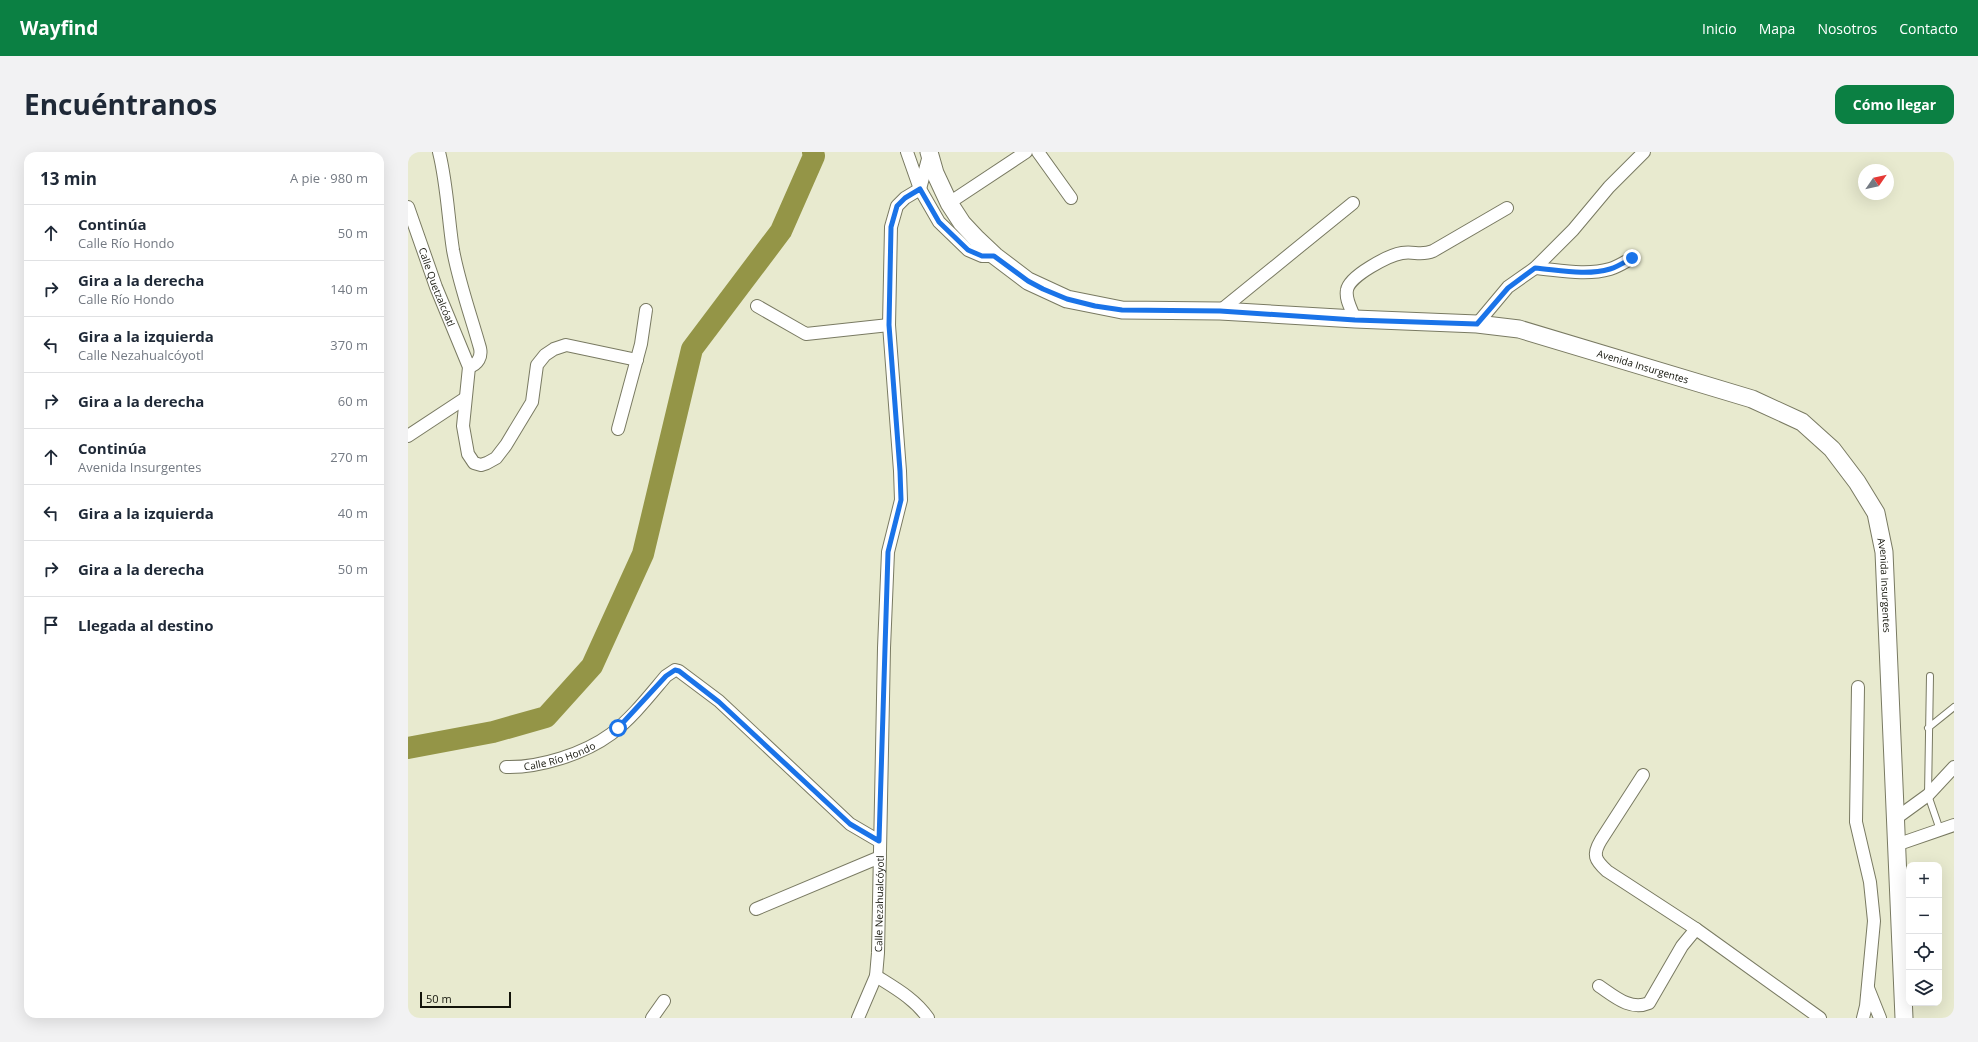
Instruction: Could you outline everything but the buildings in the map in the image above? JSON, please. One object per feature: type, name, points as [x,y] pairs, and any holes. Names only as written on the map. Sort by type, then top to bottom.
[{"type":"main road","name":"Avenida Insurgentes","points":[[929,153],[935,173],[949,202],[962,223],[994,256],[1028,281],[1074,301],[1122,310],[1220,311],[1355,320],[1477,324],[1519,329],[1752,399],[1802,422],[1832,449],[1857,482],[1876,513],[1884,552],[1904,1018]]},
{"type":"street","points":[[439,152],[445,178],[456,263],[481,352],[477,362],[469,367],[469,378],[464,400],[463,426],[465,447],[472,461],[477,465],[484,465],[497,456],[528,410],[534,396],[535,370],[545,355],[566,345],[637,360]]},
{"type":"street","points":[[907,152],[912,162],[920,189],[939,222],[954,239],[968,250],[982,256],[994,256]]},
{"type":"street","points":[[1038,152],[1071,198]]},
{"type":"street","points":[[1477,324],[1508,288],[1535,268],[1573,230],[1609,187],[1644,152]]},
{"type":"street","points":[[920,189],[929,153]]},
{"type":"street","points":[[949,202],[1022,153]]},
{"type":"street","name":"Calle Nezahualcóyotl","points":[[858,1018],[876,976],[880,908],[879,841],[888,552],[901,500],[895,389],[889,325],[891,227],[897,206],[905,198],[920,189]]},
{"type":"street","points":[[1220,311],[1353,203]]},
{"type":"street","name":"Calle Quetzalcóatl","points":[[408,207],[436,287],[469,367]]},
{"type":"street","points":[[1355,320],[1347,300],[1348,286],[1352,280],[1370,267],[1391,256],[1403,253],[1420,255],[1433,250],[1507,208]]},
{"type":"street","points":[[1535,268],[1586,272],[1599,271],[1611,269],[1632,258]]},
{"type":"street","points":[[757,306],[806,334],[889,325]]},
{"type":"street","points":[[618,429],[641,344],[646,310]]},
{"type":"street","points":[[408,436],[464,400]]},
{"type":"street","name":"Calle Río Hondo","points":[[506,768],[525,768],[543,763],[577,752],[596,743],[624,722],[666,676],[675,670],[679,671],[724,706],[850,824],[879,841]]},
{"type":"street","points":[[1858,688],[1856,822],[1870,882],[1874,921],[1866,1006],[1863,1018]]},
{"type":"street","points":[[1895,819],[1928,795],[1954,767]]},
{"type":"street","points":[[1643,775],[1596,848],[1595,855],[1599,864],[1696,929],[1820,1018]]},
{"type":"street","points":[[1896,845],[1954,825]]},
{"type":"street","points":[[756,909],[880,857]]},
{"type":"street","points":[[1599,986],[1627,1004],[1640,1006],[1648,1003],[1682,946],[1696,929]]},
{"type":"street","points":[[876,976],[911,998],[928,1018]]},
{"type":"street","points":[[1867,985],[1880,1018]]},
{"type":"street","points":[[652,1018],[664,1001]]},
{"type":"lane","points":[[1930,676],[1928,795],[1940,830]]},
{"type":"lane","points":[[1928,728],[1954,707]]},
{"type":"waterway","points":[[408,748],[493,732],[546,717],[592,666],[643,554],[692,349],[781,231],[814,156],[813,152]]},
{"type":"route","points":[[618,728],[666,676],[675,670],[679,671],[685,674],[719,702],[850,824],[879,841],[888,552],[901,500],[893,359],[889,325],[891,227],[897,206],[905,198],[920,189],[926,203],[939,222],[954,239],[968,250],[982,256],[994,256],[1028,281],[1067,299],[1095,306],[1122,310],[1220,311],[1355,320],[1477,324],[1494,301],[1508,288],[1535,268],[1586,272],[1599,271],[1611,269],[1632,258]]}]
